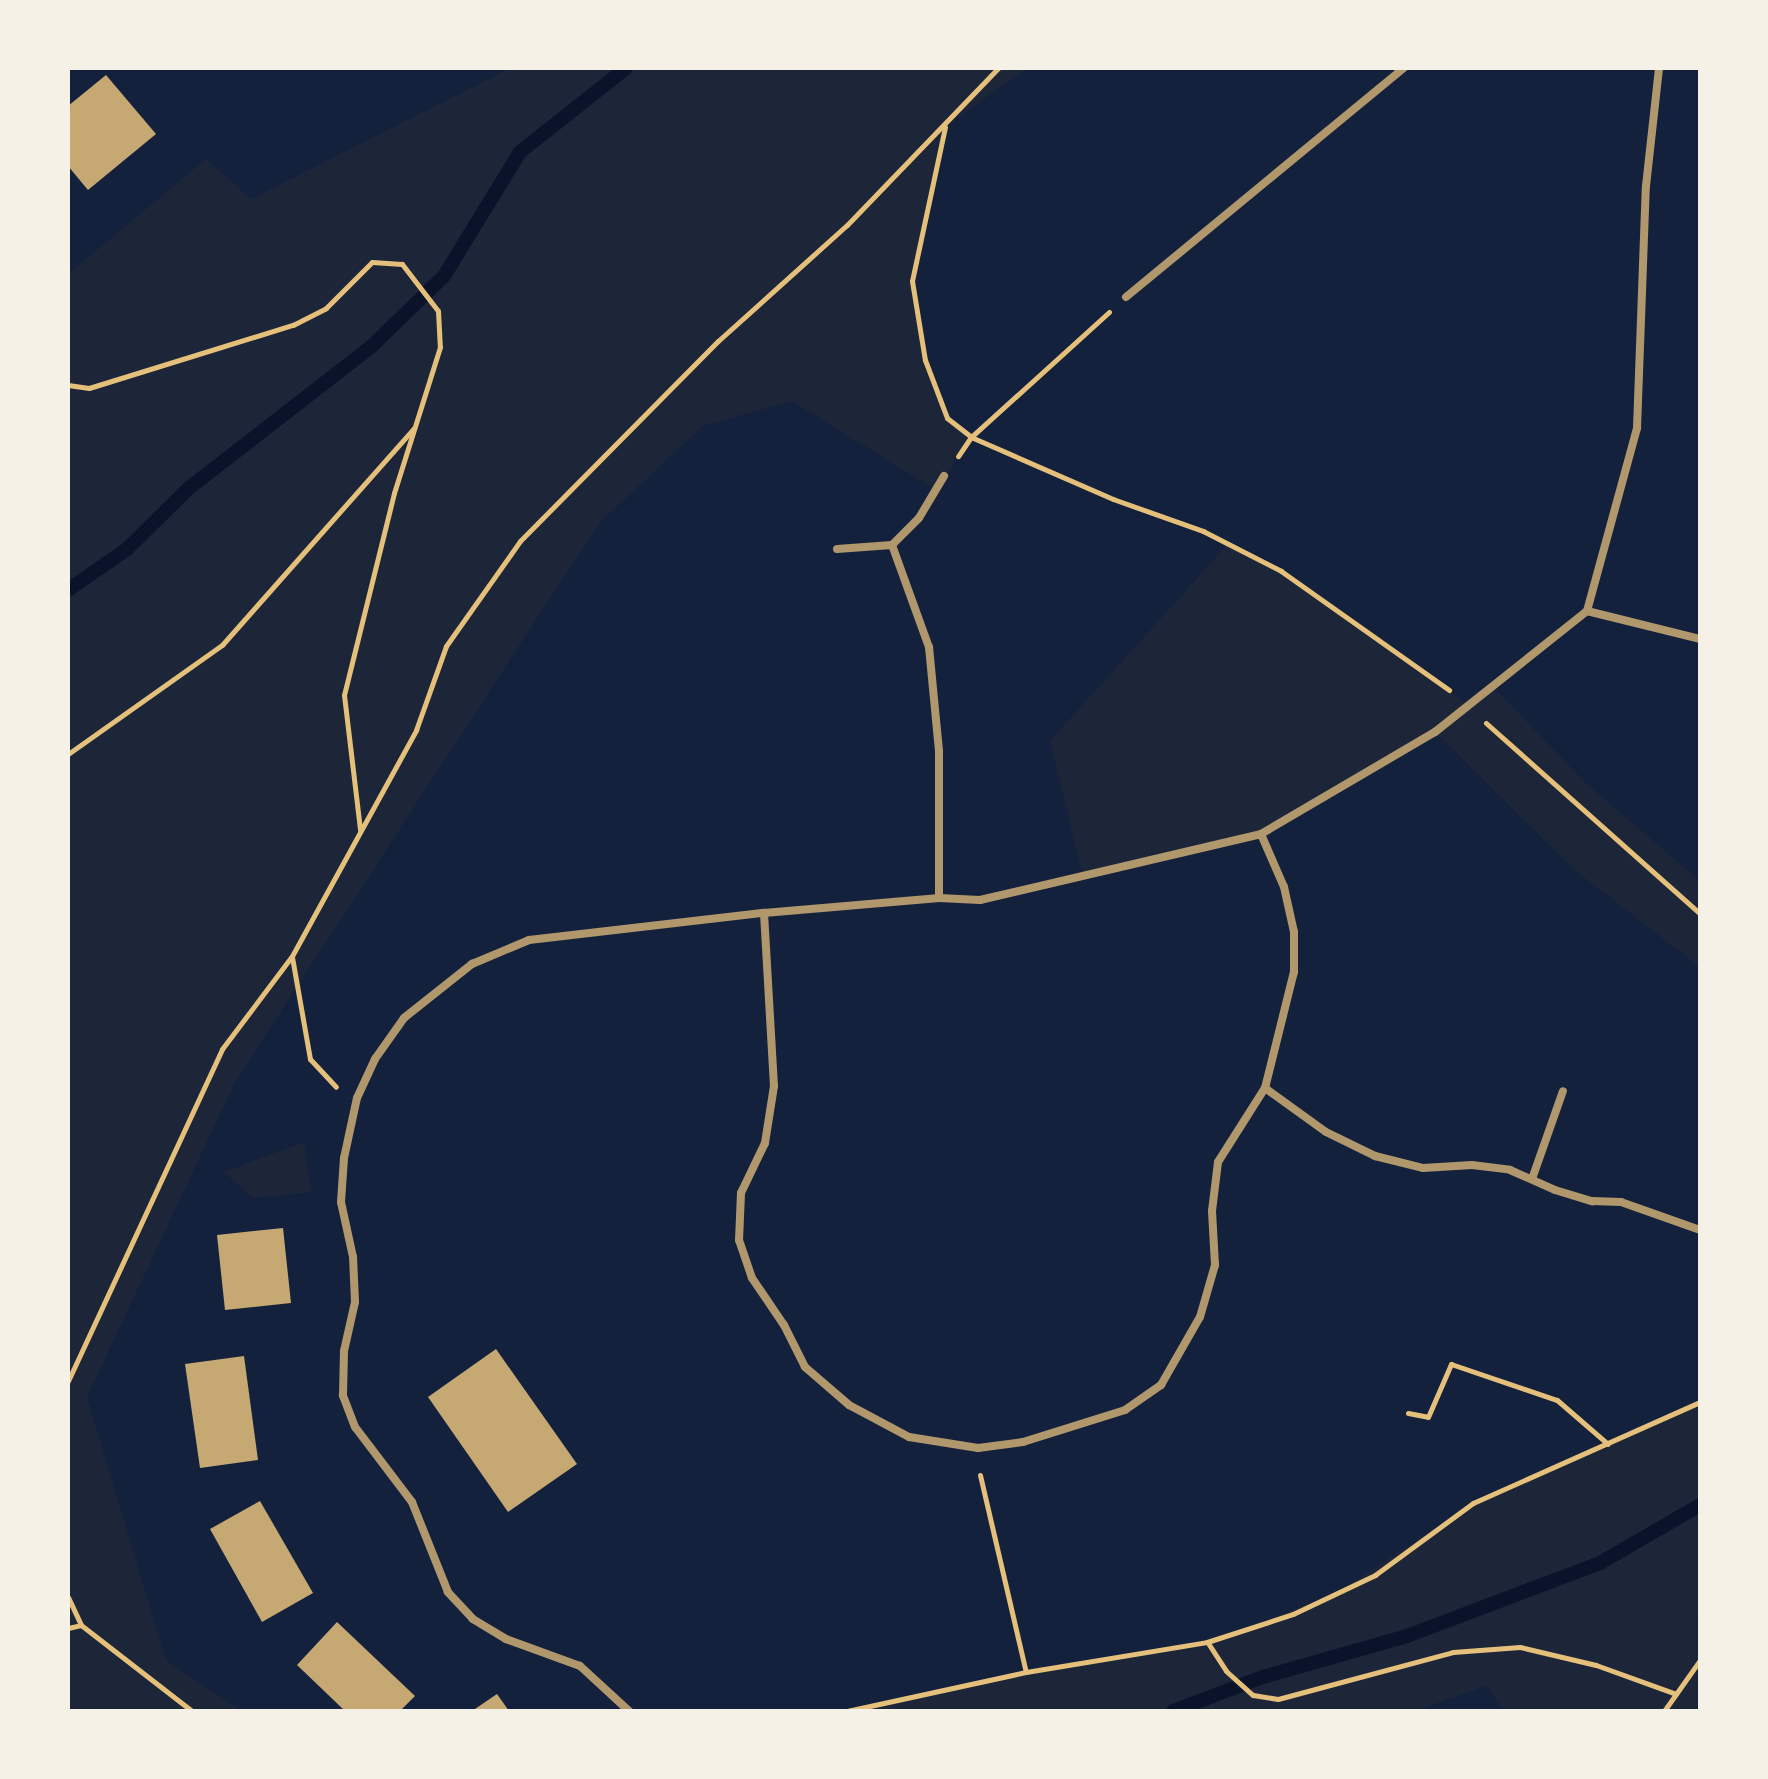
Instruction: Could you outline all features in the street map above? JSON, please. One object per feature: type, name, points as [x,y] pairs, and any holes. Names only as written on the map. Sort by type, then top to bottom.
[{"type":"street","points":[[1126,297],[1404,68]]},
{"type":"street","points":[[629,1711],[580,1666],[506,1639],[473,1619],[448,1592],[412,1502],[355,1427],[343,1395],[344,1351],[355,1302],[353,1257],[341,1202],[344,1158],[357,1098],[375,1059],[404,1018],[472,964],[529,940],[764,913],[939,898],[980,900],[1261,834],[1435,732],[1587,611],[1637,428],[1646,186],[1659,68]]},
{"type":"street","points":[[837,549],[892,545],[919,518],[944,476]]},
{"type":"street","points":[[892,545],[929,647],[939,751],[939,898]]},
{"type":"street","points":[[1587,611],[1700,639]]},
{"type":"street","points":[[764,913],[774,1086],[765,1143],[741,1193],[739,1240],[752,1278],[784,1325],[805,1367],[849,1405],[909,1437],[978,1448],[1023,1442],[1125,1410],[1161,1385],[1200,1317],[1215,1265],[1212,1211],[1218,1162],[1265,1088],[1284,1025],[1294,972],[1294,932],[1284,887],[1261,834]]},
{"type":"street","points":[[1265,1088],[1326,1132],[1375,1156],[1423,1168],[1472,1165],[1510,1170],[1592,1201],[1621,1202],[1700,1230]]},
{"type":"street","points":[[1532,1179],[1563,1091]]},
{"type":"path","points":[[68,1381],[222,1049],[292,956],[416,730],[446,646],[520,541],[615,441],[946,126],[998,68]]},
{"type":"path","points":[[946,126],[912,281],[925,360],[947,418],[971,437],[1113,499],[1203,531],[1281,571],[1469,705],[1610,839],[1700,914]]},
{"type":"path","points":[[68,385],[89,388],[293,325],[326,308],[372,262],[402,264],[438,311],[440,347],[344,695],[360,830]]},
{"type":"path","points":[[944,476],[971,437],[1126,297]]},
{"type":"path","points":[[68,754],[222,645],[416,426]]},
{"type":"path","points":[[292,956],[310,1059],[332,1084],[357,1098]]},
{"type":"path","points":[[1408,1413],[1428,1417],[1451,1364],[1557,1400],[1608,1444]]},
{"type":"path","points":[[847,1711],[1026,1672],[1207,1642],[1293,1614],[1375,1575],[1473,1503],[1700,1402]]},
{"type":"path","points":[[981,1478],[1026,1672]]},
{"type":"path","points":[[68,1597],[81,1625],[192,1711]]},
{"type":"path","points":[[68,1628],[81,1625]]},
{"type":"path","points":[[1207,1642],[1226,1671],[1253,1695],[1278,1699],[1453,1652],[1520,1647],[1596,1665],[1676,1694]]},
{"type":"path","points":[[1664,1711],[1700,1660]]},
{"type":"shaded area","points":[[511,68],[1027,68],[946,126],[912,281],[925,360],[947,418],[971,437],[936,490],[792,401],[703,426],[599,523],[236,1080],[87,1397],[166,1660],[242,1711],[68,1711],[68,274],[206,159],[251,199]]},
{"type":"shaded area","points":[[1228,544],[1292,578],[1376,634],[1468,705],[1492,686],[1589,786],[1700,881],[1700,967],[1577,872],[1435,732],[1261,834],[1083,876],[1050,741]]},
{"type":"shaded area","points":[[304,1142],[311,1192],[254,1198],[224,1172]]},
{"type":"shaded area","points":[[1700,1401],[1697,1711],[1506,1711],[1486,1686],[1414,1711],[855,1711],[1026,1672],[1208,1642],[1335,1594],[1473,1503]]},
{"type":"building","points":[[106,75],[156,134],[88,190],[68,166],[68,106]]},
{"type":"building","points":[[283,1228],[291,1303],[225,1310],[217,1235]]},
{"type":"building","points":[[496,1349],[577,1464],[508,1512],[428,1397]]},
{"type":"building","points":[[244,1356],[258,1460],[200,1468],[185,1364]]},
{"type":"building","points":[[260,1501],[313,1593],[262,1622],[210,1529]]},
{"type":"building","points":[[337,1622],[415,1696],[400,1711],[345,1711],[297,1665]]},
{"type":"building","points":[[497,1694],[509,1711],[472,1711]]},
{"type":"waterway","points":[[68,590],[127,549],[189,488],[372,346],[444,276],[520,152],[626,68]]},
{"type":"waterway","points":[[1173,1711],[1263,1677],[1407,1636],[1600,1563],[1700,1505]]}]
